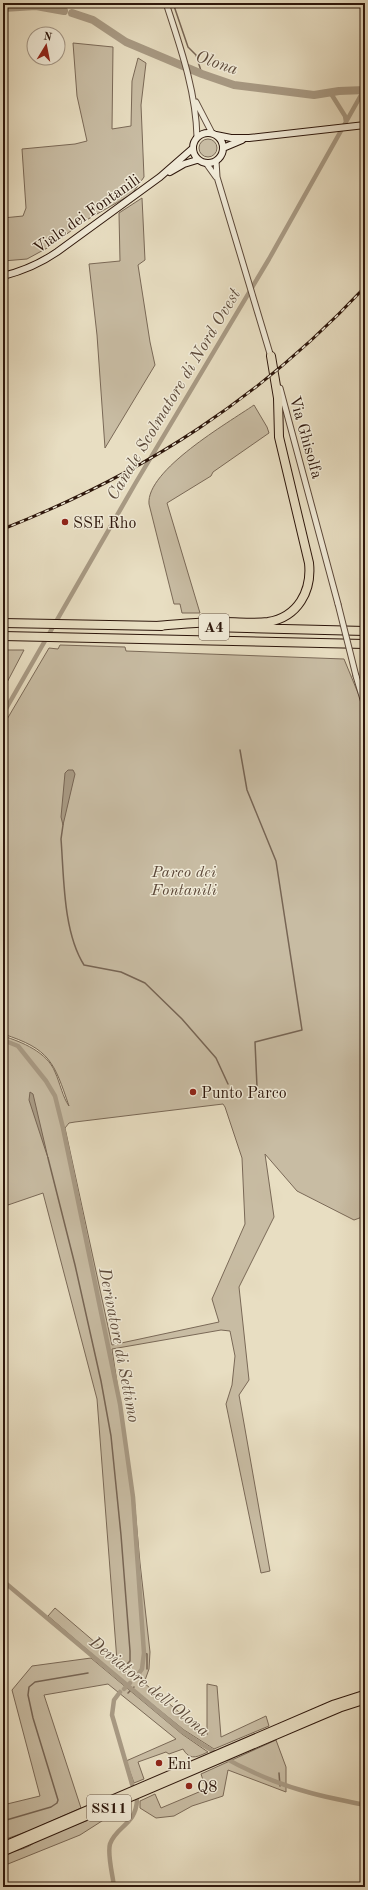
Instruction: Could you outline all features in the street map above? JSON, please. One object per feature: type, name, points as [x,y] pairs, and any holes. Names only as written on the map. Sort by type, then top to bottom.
[{"type":"highway","points":[[157,626],[224,622],[269,622],[284,617],[290,613],[303,600],[306,593],[310,578],[309,563],[279,437],[278,398],[271,356]]},
{"type":"highway","name":"A4","points":[[3,623],[365,631]]},
{"type":"highway","name":"A4","points":[[3,636],[365,644]]},
{"type":"highway","name":"SS11","points":[[3,1846],[212,1759],[236,1753],[267,1736],[334,1704],[365,1694]]},
{"type":"highway","name":"SS11","points":[[3,1852],[212,1759],[228,1748],[267,1736],[365,1700]]},
{"type":"main road","points":[[214,134],[220,139],[223,148],[220,158],[206,164],[197,160],[192,149],[193,144],[198,136],[206,133],[214,134],[231,138],[249,138],[365,125]]},
{"type":"main road","points":[[223,148],[232,143],[249,138]]},
{"type":"main road","name":"Viale dei Fontanili","points":[[3,276],[24,270],[45,260],[160,177],[192,149]]},
{"type":"main road","name":"Viale dei Fontanili","points":[[160,177],[184,164],[197,160]]},
{"type":"street","points":[[166,3],[192,92],[198,136]]},
{"type":"street","points":[[192,92],[205,123],[214,134]]},
{"type":"street","name":"Via Ghisolfa","points":[[216,161],[217,177],[271,356],[316,517],[365,706]]},
{"type":"street","name":"Via Ghisolfa","points":[[206,164],[217,177]]},
{"type":"green space","points":[[73,43],[113,47],[112,129],[131,126],[132,81],[138,58],[146,63],[141,105],[144,177],[132,194],[83,222],[49,247],[27,259],[3,261],[3,218],[23,216],[26,208],[22,149],[75,144],[87,141],[77,96]]},
{"type":"green space","points":[[204,139],[212,139],[217,144],[215,155],[212,157],[204,157],[199,152],[199,144]]},
{"type":"green space","points":[[142,198],[145,260],[138,265],[155,365],[105,448],[97,335],[89,264],[120,261],[119,213]]},
{"type":"green space","points":[[254,405],[269,433],[213,472],[211,476],[167,503],[200,613],[182,613],[180,604],[174,604],[149,504],[152,491],[160,477],[174,462],[209,435]]},
{"type":"green space","name":"Parco dei Fontanili","points":[[60,645],[125,647],[126,651],[344,659],[365,710],[365,1216],[354,1220],[297,1191],[265,1154],[274,1217],[239,1287],[249,1380],[239,1395],[270,1571],[261,1573],[226,1404],[232,1385],[235,1356],[230,1331],[221,1330],[112,1349],[134,1497],[150,1652],[149,1669],[144,1683],[207,1735],[207,1684],[217,1686],[221,1737],[266,1716],[269,1726],[214,1749],[184,1730],[126,1683],[48,1616],[55,1608],[117,1661],[97,1399],[43,1193],[8,1205],[3,1196],[3,1036],[26,1045],[40,1053],[46,1059],[55,1072],[69,1106],[59,1078],[48,1059],[31,1045],[3,1034],[3,726],[49,648],[58,649]],"holes":[[[223,1104],[242,1158],[245,1224],[212,1299],[219,1322],[112,1345],[65,1128],[69,1123],[75,1122]]]},
{"type":"green space","points":[[3,650],[24,650],[3,690]]},
{"type":"green space","points":[[91,1658],[182,1734],[208,1752],[191,1757],[183,1749],[169,1754],[166,1752],[138,1762],[144,1779],[134,1783],[126,1761],[176,1739],[108,1684],[44,1695],[81,1808],[29,1831],[3,1840],[3,1805],[40,1796],[12,1690],[32,1666]]},
{"type":"green space","points":[[276,1740],[286,1767],[286,1792],[228,1770],[223,1796],[192,1806],[174,1816],[156,1818],[140,1808],[140,1801],[155,1794],[161,1808],[206,1789],[201,1774]]},
{"type":"green space","points":[[127,1805],[80,1835],[3,1866],[3,1855],[25,1848],[37,1840]]},
{"type":"shaded area","points":[[68,770],[73,770],[75,774],[63,825],[61,817],[65,773]]},
{"type":"shaded area","points":[[30,1092],[33,1094],[48,1158],[29,1100]]},
{"type":"waterway","points":[[173,3],[188,47],[196,55],[202,74]]},
{"type":"waterway","name":"Olona","points":[[3,8],[36,6],[64,11]]},
{"type":"waterway","name":"Olona","points":[[72,13],[93,20],[126,42],[202,74],[234,85],[314,95],[339,91],[365,90]]},
{"type":"waterway","name":"Canale Scolmatore di Nord Ovest","points":[[3,714],[135,484],[269,259],[365,88]]},
{"type":"waterway","points":[[330,92],[345,116],[346,122]]},
{"type":"waterway","points":[[240,750],[247,790],[276,861],[302,1030],[255,1042],[257,1087]]},
{"type":"waterway","points":[[63,825],[61,839],[68,921],[77,952],[84,965],[121,972],[145,983],[182,1019],[216,1058],[228,1084]]},
{"type":"waterway","name":"Derivatore di Settimo","points":[[3,1040],[18,1046],[46,1081],[55,1096],[63,1128],[120,1404],[133,1497],[144,1653],[142,1669],[135,1679]]},
{"type":"waterway","points":[[48,1158],[75,1265],[101,1381],[111,1436],[121,1535],[130,1651],[130,1661],[125,1666]]},
{"type":"waterway","name":"Deviatore dell'Olona","points":[[3,1581],[183,1732],[198,1742],[261,1776],[318,1795],[365,1805]]},
{"type":"waterway","name":"Derivatore di Settimo","points":[[144,1653],[147,1654],[147,1669]]},
{"type":"waterway","points":[[3,1821],[51,1807],[57,1803],[58,1800],[33,1718],[28,1695],[29,1687],[35,1682],[88,1673]]},
{"type":"waterway","name":"Deviatore dell'Olona","points":[[124,1689],[130,1683]]},
{"type":"waterway","name":"Deviatore dell'Olona","points":[[128,1693],[134,1687]]},
{"type":"waterway","name":"Derivatore di Settimo","points":[[120,1692],[114,1700],[112,1715],[132,1784]]},
{"type":"waterway","name":"Deviatore dell'Olona","points":[[279,1773],[280,1786]]},
{"type":"waterway","name":"Derivatore di Settimo","points":[[114,1887],[110,1859],[110,1844],[117,1833],[130,1820],[136,1808],[137,1800]]},
{"type":"railway","points":[[3,529],[55,507],[105,483],[153,457],[198,429],[242,398],[285,364],[365,287]]},
{"type":"place","name":"SSE Rho","points":[[65,522]]},
{"type":"place","name":"Punto Parco","points":[[193,1092]]},
{"type":"place","name":"Eni","points":[[159,1763]]},
{"type":"place","name":"Q8","points":[[189,1786]]}]
